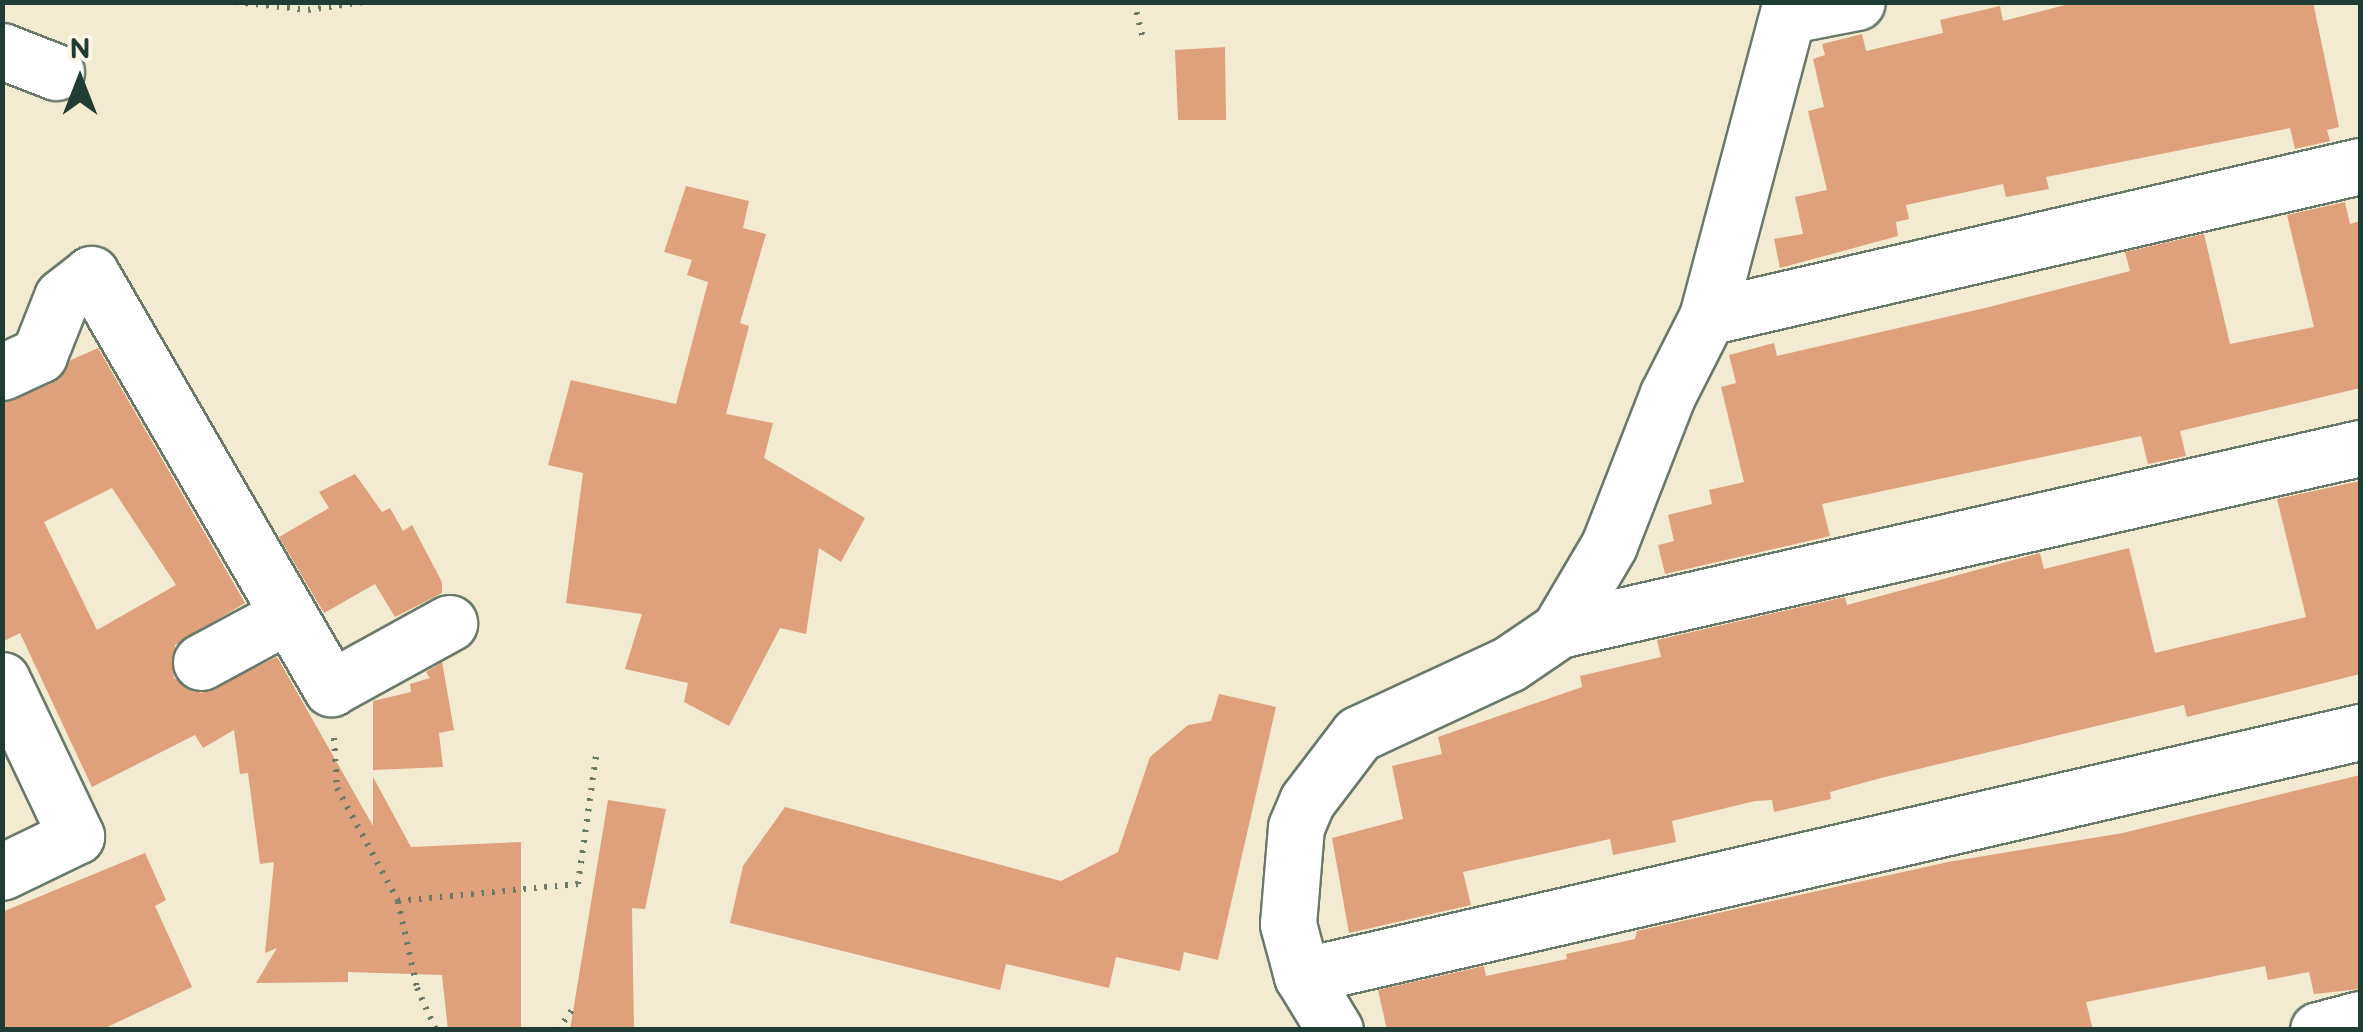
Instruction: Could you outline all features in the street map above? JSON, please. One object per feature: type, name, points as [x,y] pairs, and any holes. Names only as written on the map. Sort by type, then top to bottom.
[{"type":"street","points":[[1559,630],[1609,545],[1668,394],[1707,317],[1791,9],[1856,2]]},
{"type":"street","points":[[2,51],[56,72]]},
{"type":"street","points":[[1707,317],[2360,166]]},
{"type":"street","points":[[2,372],[38,355],[62,297],[91,274],[330,688],[449,623]]},
{"type":"street","points":[[1335,1030],[1302,976],[1286,902],[1296,827],[1323,772],[1358,734],[1396,712],[1509,664],[1559,630],[2360,448]]},
{"type":"street","points":[[201,662],[288,615]]},
{"type":"street","points":[[2,680],[76,836],[2,872]]},
{"type":"street","points":[[1302,976],[2360,732]]},
{"type":"street","points":[[2318,1030],[2360,1020]]},
{"type":"path","points":[[235,2],[308,10],[363,2]]},
{"type":"path","points":[[1134,2],[1144,42]]},
{"type":"path","points":[[330,688],[336,788],[398,900],[417,988],[436,1030]]},
{"type":"path","points":[[398,900],[578,884],[596,756]]},
{"type":"path","points":[[558,1030],[575,1006]]},
{"type":"building","points":[[2077,2],[2313,2],[2339,127],[2327,130],[2330,141],[2295,149],[2290,128],[2046,177],[2049,189],[2006,197],[2003,184],[1906,205],[1909,219],[1896,222],[1898,236],[1780,268],[1774,239],[1803,234],[1795,197],[1827,190],[1808,111],[1824,107],[1813,59],[1825,55],[1822,44],[1862,34],[1866,51],[1943,33],[1940,20],[2000,6],[2003,21]]},
{"type":"building","points":[[1225,47],[1226,120],[1178,120],[1175,50]]},
{"type":"building","points":[[686,186],[749,201],[743,228],[766,234],[740,323],[749,326],[726,414],[773,423],[764,458],[865,518],[841,562],[819,548],[806,634],[780,628],[729,726],[684,702],[688,683],[625,669],[642,614],[566,603],[583,473],[548,465],[571,380],[676,404],[708,282],[687,275],[692,260],[664,252]]},
{"type":"building","points":[[2345,202],[2350,224],[2360,221],[2360,388],[2180,431],[2186,456],[2148,464],[2141,436],[1822,504],[1830,536],[1665,574],[1658,545],[1674,541],[1668,515],[1712,504],[1709,490],[1744,482],[1721,387],[1736,383],[1729,355],[1774,343],[1777,356],[1985,308],[2130,271],[2125,252],[2204,234],[2230,344],[2314,327],[2287,215]]},
{"type":"building","points":[[98,348],[245,603],[175,645],[174,678],[201,693],[277,657],[373,826],[373,777],[411,847],[521,842],[521,1030],[448,1030],[442,975],[348,972],[348,982],[256,983],[277,948],[265,953],[274,862],[260,864],[248,773],[240,774],[234,730],[203,748],[195,735],[92,787],[20,633],[2,642],[2,403],[52,383],[71,360]],"holes":[[[112,488],[176,585],[97,630],[44,522]]]},
{"type":"building","points":[[355,474],[382,512],[390,508],[403,531],[412,525],[442,582],[442,593],[395,617],[375,584],[324,613],[279,537],[329,508],[319,492]]},
{"type":"building","points":[[2360,481],[2360,674],[2187,717],[2184,705],[1881,778],[1830,792],[1831,799],[1774,812],[1772,800],[1755,801],[1672,821],[1676,842],[1613,855],[1610,839],[1463,872],[1471,905],[1349,933],[1332,838],[1403,819],[1392,766],[1442,754],[1438,737],[1582,687],[1580,676],[1661,657],[1657,640],[1845,597],[1847,605],[2040,553],[2044,569],[2129,548],[2155,653],[2306,617],[2277,499]]},
{"type":"building","points":[[442,662],[454,730],[439,733],[443,767],[373,770],[373,701],[411,692],[410,684],[430,678],[426,672]]},
{"type":"building","points":[[1219,694],[1276,707],[1218,960],[1184,952],[1180,971],[1116,957],[1109,988],[1006,964],[1000,990],[730,923],[743,866],[785,807],[1061,881],[1118,852],[1150,757],[1188,725],[1211,721]]},
{"type":"building","points":[[2360,775],[2360,989],[2314,994],[2309,972],[2268,980],[2265,966],[2086,1002],[2093,1030],[1387,1030],[1378,990],[1484,966],[1486,976],[1567,959],[1566,954],[1635,939],[1637,931],[1948,862],[2123,833]]},
{"type":"building","points":[[608,800],[666,809],[645,909],[632,908],[634,1030],[570,1030]]},
{"type":"building","points":[[145,853],[166,900],[155,906],[192,987],[101,1030],[2,1030],[2,912]]}]
